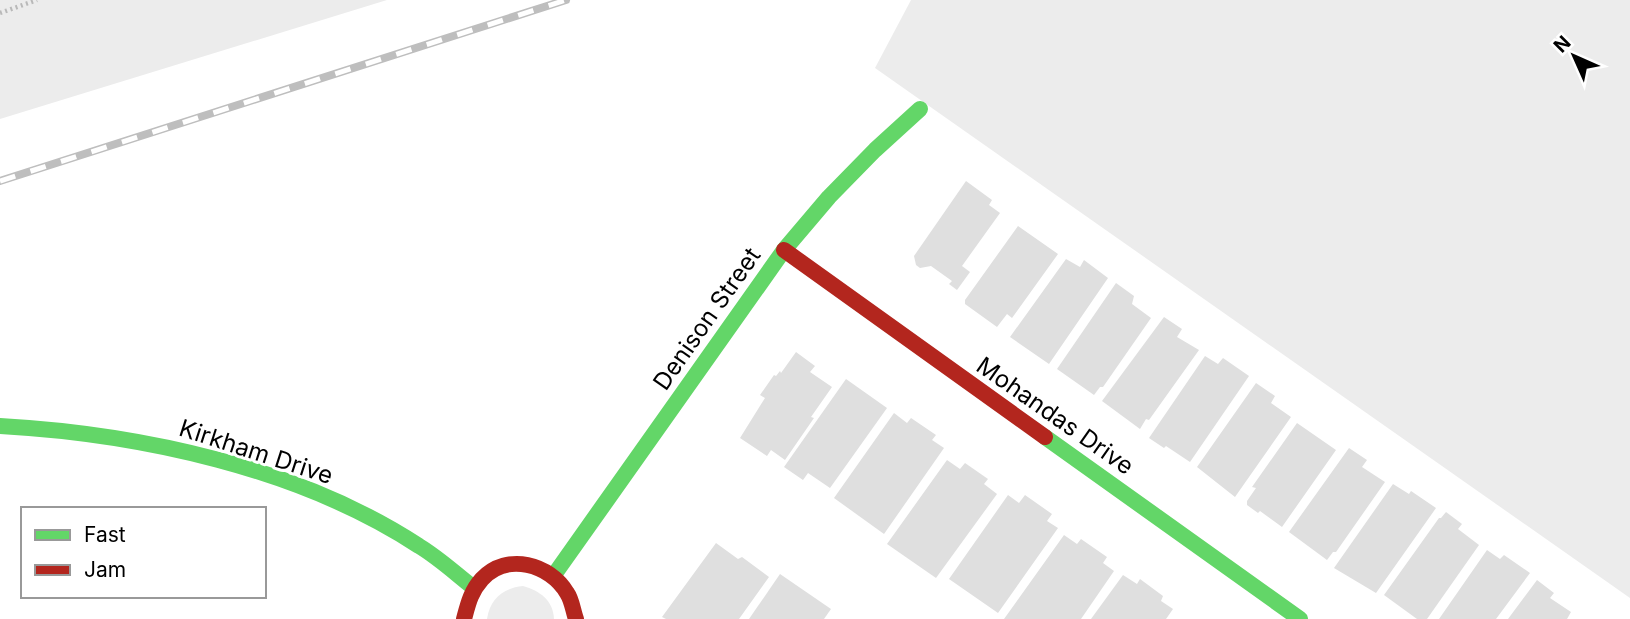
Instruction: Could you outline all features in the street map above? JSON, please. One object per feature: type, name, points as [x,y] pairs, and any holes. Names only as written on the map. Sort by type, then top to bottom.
[{"type":"street","name":"Denison Street","points":[[554,575],[783,250],[829,197],[920,109]]},
{"type":"street","name":"Mohandas Drive","points":[[783,250],[1300,619]]},
{"type":"street","name":"Kirkham Drive","points":[[0,426],[48,428],[123,438],[197,454],[270,477],[345,505],[412,540],[474,588]]},
{"type":"street","points":[[464,619],[466,604],[474,588],[486,574],[502,566],[520,563],[538,566],[554,575],[566,588],[574,604],[576,619]]},
{"type":"path","points":[[0,13],[37,0]]},
{"type":"shaded area","points":[[0,0],[387,0],[0,119]]},
{"type":"shaded area","points":[[911,0],[1630,0],[1630,598],[875,68]]},
{"type":"shaded area","points":[[523,586],[544,597],[551,607],[554,619],[487,619],[494,600],[509,589]]},
{"type":"building","points":[[966,181],[992,200],[989,205],[1000,213],[962,266],[970,272],[957,290],[949,284],[952,281],[931,266],[920,268],[916,265],[914,256]]},
{"type":"building","points":[[1018,226],[1058,254],[1012,318],[1007,314],[997,327],[965,304],[965,300]]},
{"type":"building","points":[[1066,259],[1080,267],[1084,260],[1108,278],[1049,364],[1010,337]]},
{"type":"building","points":[[1116,283],[1134,296],[1132,304],[1151,318],[1103,387],[1094,395],[1057,369]]},
{"type":"building","points":[[1164,317],[1182,329],[1177,337],[1199,350],[1140,429],[1102,401]]},
{"type":"building","points":[[796,352],[815,366],[810,372],[832,387],[785,460],[771,450],[767,456],[740,438],[765,398],[760,395],[774,375],[780,371],[781,373]]},
{"type":"building","points":[[1205,356],[1218,364],[1223,358],[1249,376],[1190,462],[1149,438]]},
{"type":"building","points":[[846,379],[887,408],[830,488],[808,473],[803,480],[784,467]]},
{"type":"building","points":[[1256,383],[1275,396],[1271,403],[1291,417],[1235,497],[1197,467]]},
{"type":"building","points":[[894,413],[907,423],[911,418],[936,435],[932,440],[944,448],[884,534],[834,498]]},
{"type":"building","points":[[1297,423],[1336,450],[1282,527],[1247,505],[1247,501],[1256,488],[1252,487]]},
{"type":"building","points":[[1349,448],[1367,460],[1362,467],[1385,482],[1336,552],[1327,560],[1289,532]]},
{"type":"building","points":[[947,460],[960,469],[965,463],[988,479],[984,484],[997,494],[936,578],[887,544]]},
{"type":"building","points":[[1393,484],[1409,494],[1411,491],[1436,508],[1376,593],[1334,568]]},
{"type":"building","points":[[1008,495],[1019,503],[1025,495],[1052,514],[1047,521],[1058,528],[998,613],[949,579]]},
{"type":"building","points":[[1446,512],[1462,524],[1458,529],[1479,545],[1427,619],[1417,619],[1384,595]]},
{"type":"building","points":[[1064,535],[1077,544],[1081,539],[1107,557],[1103,563],[1114,571],[1081,619],[1004,619]]},
{"type":"building","points":[[716,543],[738,559],[742,557],[769,577],[739,619],[662,617]]},
{"type":"building","points":[[1487,550],[1500,559],[1504,555],[1530,573],[1496,619],[1439,619]]},
{"type":"building","points":[[780,574],[831,609],[824,619],[749,619]]},
{"type":"building","points":[[1123,575],[1137,584],[1140,579],[1163,596],[1161,601],[1173,609],[1166,619],[1091,619]]},
{"type":"building","points":[[1537,580],[1554,593],[1550,598],[1571,612],[1567,619],[1508,619]]},
{"type":"railway","points":[[0,181],[566,0]]},
{"type":"traffic: fast","points":[[554,575],[784,250],[829,197],[920,109]]},
{"type":"traffic: fast","points":[[0,426],[54,430],[163,447],[271,476],[323,495],[373,519],[426,551],[474,588]]},
{"type":"traffic: fast","points":[[1045,437],[1300,619]]},
{"type":"traffic: jam","points":[[784,250],[1045,437]]},
{"type":"traffic: jam","points":[[464,619],[473,593],[482,579],[492,571],[515,564],[539,569],[559,583],[569,596],[576,619]]}]
